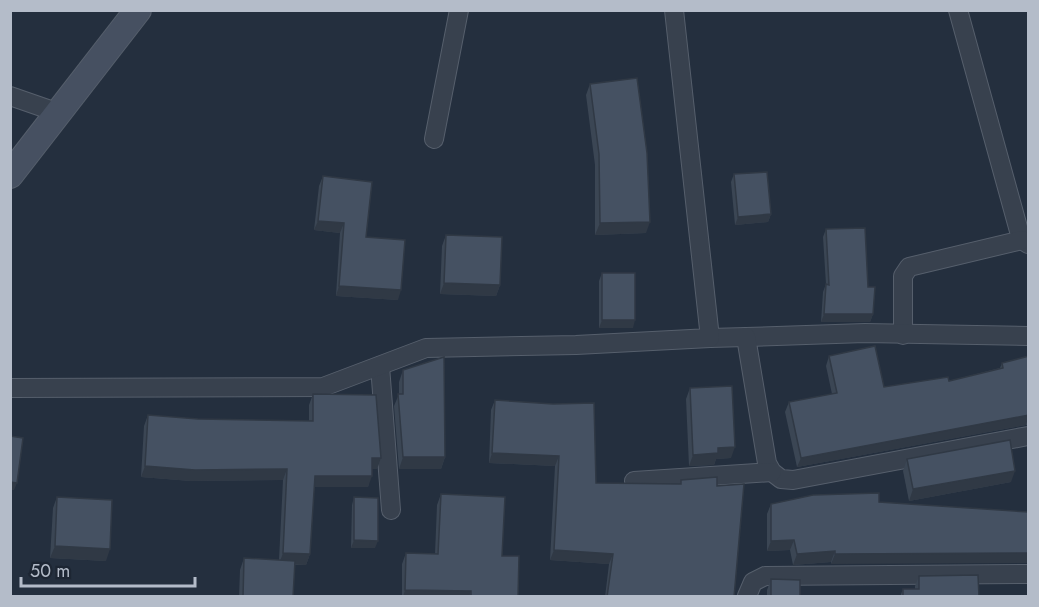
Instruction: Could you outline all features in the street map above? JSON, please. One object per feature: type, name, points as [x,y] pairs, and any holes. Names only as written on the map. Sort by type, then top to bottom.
[{"type":"main road","points":[[10,175],[138,10]]},
{"type":"street","points":[[434,138],[459,10]]},
{"type":"street","points":[[674,10],[711,338]]},
{"type":"street","points":[[903,335],[903,276],[909,267],[1025,242],[958,10]]},
{"type":"street","points":[[10,96],[59,113]]},
{"type":"street","points":[[10,388],[322,387],[426,348],[576,345],[810,334],[1029,336]]},
{"type":"street","points":[[746,337],[761,432],[772,472],[781,479],[793,480],[1029,436]]},
{"type":"street","points":[[380,366],[391,510]]},
{"type":"street","points":[[634,481],[772,472]]},
{"type":"street","points":[[747,597],[753,582],[765,576],[1029,574]]},
{"type":"building","points":[[637,78],[647,153],[650,222],[600,223],[599,154],[590,84]]},
{"type":"building","points":[[767,172],[771,214],[738,217],[734,174]]},
{"type":"building","points":[[323,176],[372,182],[366,237],[405,240],[401,290],[339,286],[344,223],[318,221]]},
{"type":"building","points":[[865,228],[868,287],[875,287],[873,314],[824,314],[826,284],[829,285],[826,229]]},
{"type":"building","points":[[446,235],[502,237],[500,285],[444,283]]},
{"type":"building","points":[[602,273],[635,273],[635,320],[602,320]]},
{"type":"building","points":[[875,346],[884,387],[948,377],[949,381],[1003,368],[1002,363],[1029,356],[1029,415],[801,458],[789,402],[837,393],[829,356]]},
{"type":"building","points":[[444,357],[445,457],[403,457],[398,394],[403,394],[403,370]]},
{"type":"building","points":[[732,386],[735,447],[718,448],[718,453],[693,455],[690,388]]},
{"type":"building","points":[[313,394],[376,395],[381,458],[372,458],[372,476],[315,476],[310,554],[283,553],[287,469],[195,470],[145,466],[148,415],[198,419],[313,421]]},
{"type":"building","points":[[495,400],[553,404],[594,403],[596,483],[681,484],[681,480],[717,477],[717,486],[744,484],[734,597],[607,597],[613,554],[554,550],[559,456],[492,453]]},
{"type":"building","points":[[10,436],[23,438],[17,483],[10,482]]},
{"type":"building","points":[[1010,440],[1015,471],[913,489],[907,459]]},
{"type":"building","points":[[879,493],[879,502],[1029,512],[1029,553],[835,554],[835,551],[797,554],[794,540],[771,541],[771,504],[813,495]]},
{"type":"building","points":[[441,494],[505,497],[502,556],[519,556],[518,597],[471,597],[471,591],[405,590],[406,553],[438,554]]},
{"type":"building","points":[[57,497],[112,500],[110,549],[55,546]]},
{"type":"building","points":[[354,497],[378,498],[378,541],[354,540]]},
{"type":"building","points":[[244,558],[295,561],[293,597],[243,597]]},
{"type":"building","points":[[978,575],[979,597],[903,597],[903,589],[919,589],[919,576]]},
{"type":"building","points":[[771,579],[800,580],[800,597],[771,597]]}]
